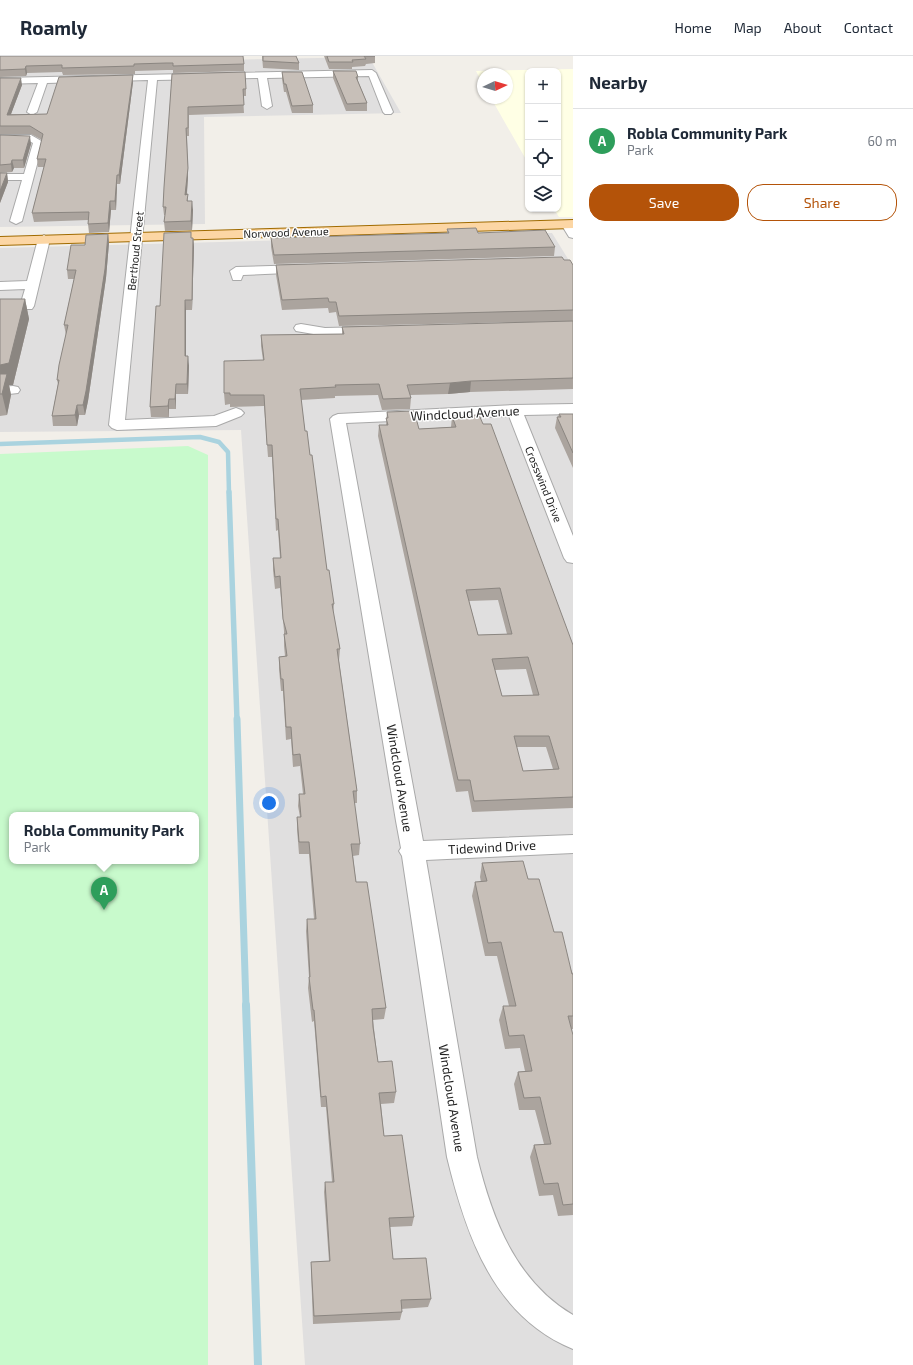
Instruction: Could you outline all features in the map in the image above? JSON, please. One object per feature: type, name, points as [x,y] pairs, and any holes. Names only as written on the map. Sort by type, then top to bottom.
[{"type":"main road","name":"Norwood Avenue","points":[[0,241],[571,228]]},
{"type":"street","points":[[0,80],[372,73],[388,112]]},
{"type":"street","points":[[262,75],[267,106]]},
{"type":"street","name":"Berthoud Street","points":[[152,77],[117,425],[216,422],[236,413]]},
{"type":"street","points":[[32,112],[43,80]]},
{"type":"street","points":[[0,138],[31,138],[38,142],[16,221]]},
{"type":"street","points":[[0,177],[29,177]]},
{"type":"street","points":[[27,306],[44,239]]},
{"type":"street","points":[[237,277],[236,271],[314,269]]},
{"type":"street","points":[[0,286],[32,285]]},
{"type":"street","points":[[301,328],[325,332],[381,331]]},
{"type":"street","name":"Windcloud Avenue","points":[[573,409],[514,410],[446,416],[338,419],[468,1183],[486,1236],[512,1282],[529,1302],[549,1319],[573,1333]]},
{"type":"street","name":"Crosswind Drive","points":[[514,410],[573,558]]},
{"type":"street","name":"Tidewind Drive","points":[[411,851],[573,844]]},
{"type":"shaded area","points":[[369,57],[401,113],[204,117],[205,224],[0,227],[0,64]]},
{"type":"shaded area","points":[[561,69],[573,69],[573,217],[559,217],[556,212],[561,212]]},
{"type":"shaded area","points":[[513,70],[525,70],[525,158],[494,104],[513,104]]},
{"type":"shaded area","points":[[552,233],[573,267],[573,1365],[305,1365],[241,430],[0,432],[0,248]]},
{"type":"green space","points":[[188,446],[208,455],[208,1365],[0,1365],[0,454]]},
{"type":"building","points":[[0,56],[243,56],[244,64],[173,66],[173,63],[166,63],[134,64],[134,66],[62,68],[62,65],[26,66],[25,69],[0,70]]},
{"type":"building","points":[[263,56],[296,56],[299,63],[263,61]]},
{"type":"building","points":[[327,56],[364,56],[366,59],[352,60],[353,62],[329,62]]},
{"type":"building","points":[[333,71],[356,71],[358,77],[356,77],[367,103],[347,104]]},
{"type":"building","points":[[245,72],[246,89],[243,89],[244,105],[188,107],[188,128],[186,128],[188,168],[185,195],[188,194],[187,201],[192,201],[191,221],[164,222],[166,207],[163,207],[164,187],[172,74]]},
{"type":"building","points":[[282,72],[302,72],[313,105],[292,106],[286,84],[284,84]]},
{"type":"building","points":[[133,75],[119,175],[117,175],[115,201],[110,201],[108,223],[88,224],[89,212],[32,213],[46,159],[37,159],[43,134],[30,126],[0,126],[0,78],[21,78],[7,115],[47,114],[59,77]]},
{"type":"building","points":[[0,135],[30,136],[23,160],[12,160],[11,164],[0,165]]},
{"type":"building","points":[[0,173],[7,173],[0,191]]},
{"type":"building","points":[[476,228],[478,233],[545,230],[555,247],[274,255],[271,238],[449,233],[447,229]]},
{"type":"building","points":[[191,232],[191,238],[193,238],[192,300],[185,300],[185,356],[188,356],[187,384],[176,384],[175,399],[169,399],[168,406],[150,407],[156,306],[160,306],[164,233]]},
{"type":"building","points":[[108,234],[105,269],[83,405],[77,405],[75,415],[52,416],[59,380],[57,380],[59,365],[68,325],[64,325],[76,270],[67,270],[71,245],[85,245],[86,235]]},
{"type":"building","points":[[562,257],[564,260],[570,260],[573,265],[573,310],[339,316],[336,302],[329,302],[328,298],[282,300],[276,265]]},
{"type":"building","points":[[0,299],[25,299],[9,363],[0,365]]},
{"type":"building","points":[[573,321],[573,378],[471,381],[407,385],[411,398],[383,399],[379,384],[335,385],[336,387],[300,389],[305,431],[307,431],[310,455],[312,455],[327,570],[329,570],[334,604],[332,604],[340,649],[337,649],[357,791],[353,791],[360,844],[351,844],[356,882],[367,882],[386,1008],[372,1009],[373,1027],[378,1062],[392,1061],[396,1092],[379,1093],[384,1136],[402,1135],[414,1217],[389,1218],[393,1259],[426,1258],[431,1299],[401,1300],[402,1312],[314,1316],[311,1262],[330,1261],[325,1182],[334,1182],[326,1096],[321,1097],[314,1010],[309,977],[307,919],[316,919],[309,842],[299,842],[297,817],[301,817],[299,794],[305,794],[300,754],[293,755],[291,727],[286,727],[283,679],[281,679],[279,657],[287,656],[284,634],[287,634],[283,619],[280,576],[275,577],[273,558],[281,558],[278,519],[276,519],[272,445],[267,445],[264,395],[230,395],[230,393],[224,393],[224,361],[264,360],[261,335],[344,334],[342,327]]},
{"type":"building","points":[[0,374],[7,374],[2,394],[0,394]]},
{"type":"building","points":[[414,411],[419,429],[456,427],[452,416],[479,415],[483,424],[491,424],[573,645],[573,797],[474,801],[470,780],[458,780],[379,425],[388,425],[386,418],[388,418],[387,412]],"holes":[[[500,588],[512,634],[478,635],[466,590]],[[528,657],[539,695],[502,696],[492,659]],[[514,736],[549,736],[559,769],[523,771]]]},
{"type":"building","points":[[559,414],[573,414],[573,453],[557,417],[561,417]]},
{"type":"building","points":[[523,861],[528,879],[539,879],[554,932],[562,932],[573,974],[573,1016],[568,1016],[573,1035],[573,1204],[563,1205],[558,1183],[544,1184],[534,1145],[551,1144],[540,1097],[524,1098],[518,1072],[532,1071],[524,1035],[509,1036],[503,1006],[516,1006],[501,942],[488,943],[475,882],[487,881],[482,863]]},
{"type":"waterway","points":[[0,444],[200,437],[219,442],[228,452],[229,493]]},
{"type":"waterway","points":[[229,492],[237,720]]},
{"type":"waterway","points":[[237,719],[246,1006]]},
{"type":"waterway","points":[[246,1005],[258,1365]]},
{"type":"place","name":"Robla Community Park","points":[[104,910]]}]
